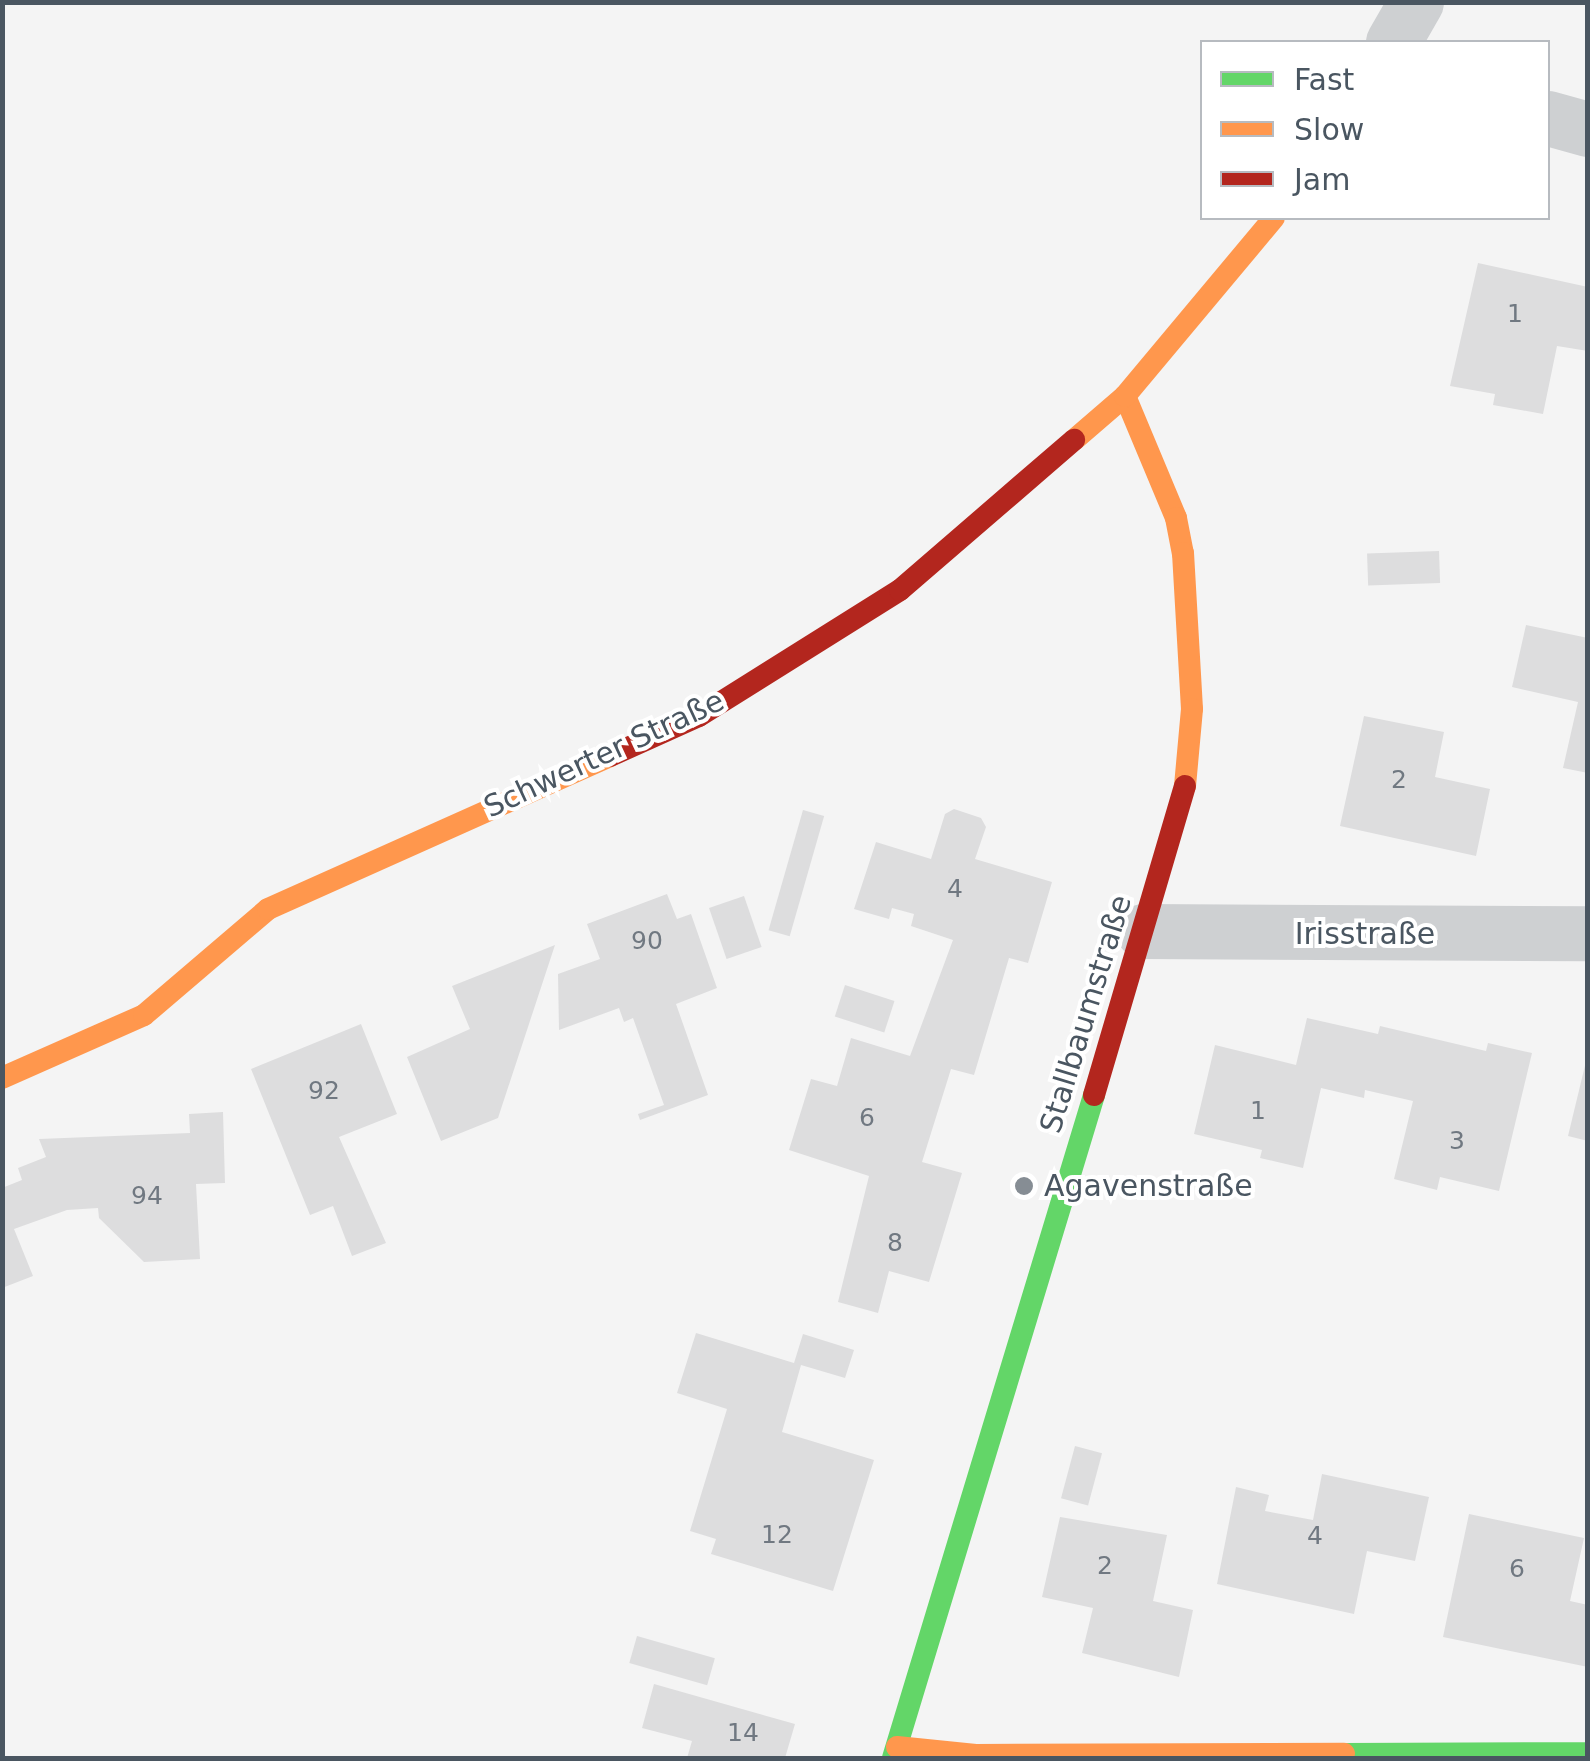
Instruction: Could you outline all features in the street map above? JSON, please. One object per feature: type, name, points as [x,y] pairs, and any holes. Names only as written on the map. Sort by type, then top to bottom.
[{"type":"street","points":[[1393,40],[1416,2]]},
{"type":"street","points":[[1550,119],[1588,129]]},
{"type":"street","name":"Schwerter Straße","points":[[2,1078],[144,1015],[268,909],[699,716],[900,590],[1124,396],[1272,220]]},
{"type":"street","name":"Stallbaumstraße","points":[[895,1753],[1183,804],[1192,710],[1190,614],[1176,518],[1124,396]]},
{"type":"street","name":"Irisstraße","points":[[1144,931],[1588,932]]},
{"type":"street","points":[[895,1753],[1588,1753]]},
{"type":"building","points":[[1478,263],[1588,287],[1588,351],[1557,346],[1543,414],[1493,405],[1495,394],[1450,386]]},
{"type":"building","points":[[1439,551],[1440,583],[1368,585],[1367,554]]},
{"type":"building","points":[[1526,625],[1588,638],[1588,773],[1563,768],[1578,702],[1512,687]]},
{"type":"building","points":[[1364,716],[1444,732],[1435,777],[1490,789],[1476,856],[1340,826]]},
{"type":"building","points":[[954,809],[981,818],[986,827],[975,859],[1052,882],[1028,963],[1009,958],[974,1075],[951,1069],[922,1162],[962,1173],[929,1282],[889,1271],[878,1313],[838,1302],[869,1176],[789,1150],[811,1079],[837,1086],[851,1038],[910,1056],[953,940],[911,926],[914,914],[892,908],[889,919],[854,909],[876,842],[931,859],[945,814]]},
{"type":"building","points":[[803,810],[824,816],[790,936],[769,930]]},
{"type":"building","points":[[667,894],[677,919],[691,914],[717,988],[676,1004],[708,1095],[640,1120],[638,1114],[664,1105],[633,1018],[624,1022],[619,1008],[559,1030],[558,974],[600,959],[587,924]]},
{"type":"building","points":[[744,896],[762,947],[727,959],[709,908]]},
{"type":"building","points":[[555,945],[498,1118],[441,1141],[407,1057],[470,1029],[452,986]]},
{"type":"building","points":[[845,985],[894,1001],[884,1032],[835,1016]]},
{"type":"building","points":[[1307,1018],[1378,1034],[1380,1026],[1486,1051],[1488,1043],[1532,1053],[1499,1191],[1440,1177],[1437,1190],[1394,1179],[1413,1101],[1365,1090],[1364,1098],[1321,1088],[1303,1168],[1260,1158],[1262,1150],[1194,1134],[1215,1045],[1296,1065]]},
{"type":"building","points":[[361,1024],[397,1114],[339,1137],[386,1243],[352,1256],[333,1206],[310,1215],[251,1069]]},
{"type":"building","points":[[1588,1053],[1588,1141],[1568,1136]]},
{"type":"building","points":[[223,1112],[225,1183],[196,1184],[200,1259],[144,1262],[99,1218],[98,1208],[67,1210],[14,1229],[33,1276],[2,1288],[2,1188],[22,1180],[18,1168],[46,1157],[39,1139],[190,1133],[189,1114]]},
{"type":"building","points":[[696,1333],[794,1363],[803,1334],[854,1350],[845,1378],[801,1365],[782,1432],[874,1460],[833,1591],[711,1554],[716,1539],[690,1531],[727,1409],[677,1393]]},
{"type":"building","points":[[1075,1446],[1102,1453],[1088,1505],[1061,1498]]},
{"type":"building","points":[[1322,1474],[1429,1497],[1415,1561],[1367,1551],[1354,1614],[1217,1584],[1236,1487],[1269,1495],[1265,1511],[1313,1520]]},
{"type":"building","points":[[1469,1514],[1584,1538],[1570,1601],[1588,1605],[1588,1667],[1443,1637]]},
{"type":"building","points":[[1060,1517],[1167,1535],[1153,1601],[1193,1610],[1179,1677],[1082,1653],[1093,1608],[1042,1597]]},
{"type":"building","points":[[637,1636],[715,1658],[707,1685],[629,1663]]},
{"type":"building","points":[[654,1684],[795,1724],[785,1758],[687,1758],[692,1741],[642,1728]]},
{"type":"traffic: fast","points":[[893,1758],[1094,1095]]},
{"type":"traffic: fast","points":[[1344,1754],[1588,1753]]},
{"type":"traffic: slow","points":[[1074,440],[1125,396],[1272,220]]},
{"type":"traffic: slow","points":[[1125,396],[1176,518],[1183,553],[1192,709],[1185,786]]},
{"type":"traffic: slow","points":[[2,1078],[144,1015],[268,909],[610,756]]},
{"type":"traffic: slow","points":[[897,1747],[976,1755],[1344,1754]]},
{"type":"traffic: jam","points":[[610,756],[699,716],[900,590],[1074,440]]},
{"type":"traffic: jam","points":[[1094,1095],[1185,786]]},
{"type":"place","name":"Agavenstraße","points":[[1024,1186]]}]
